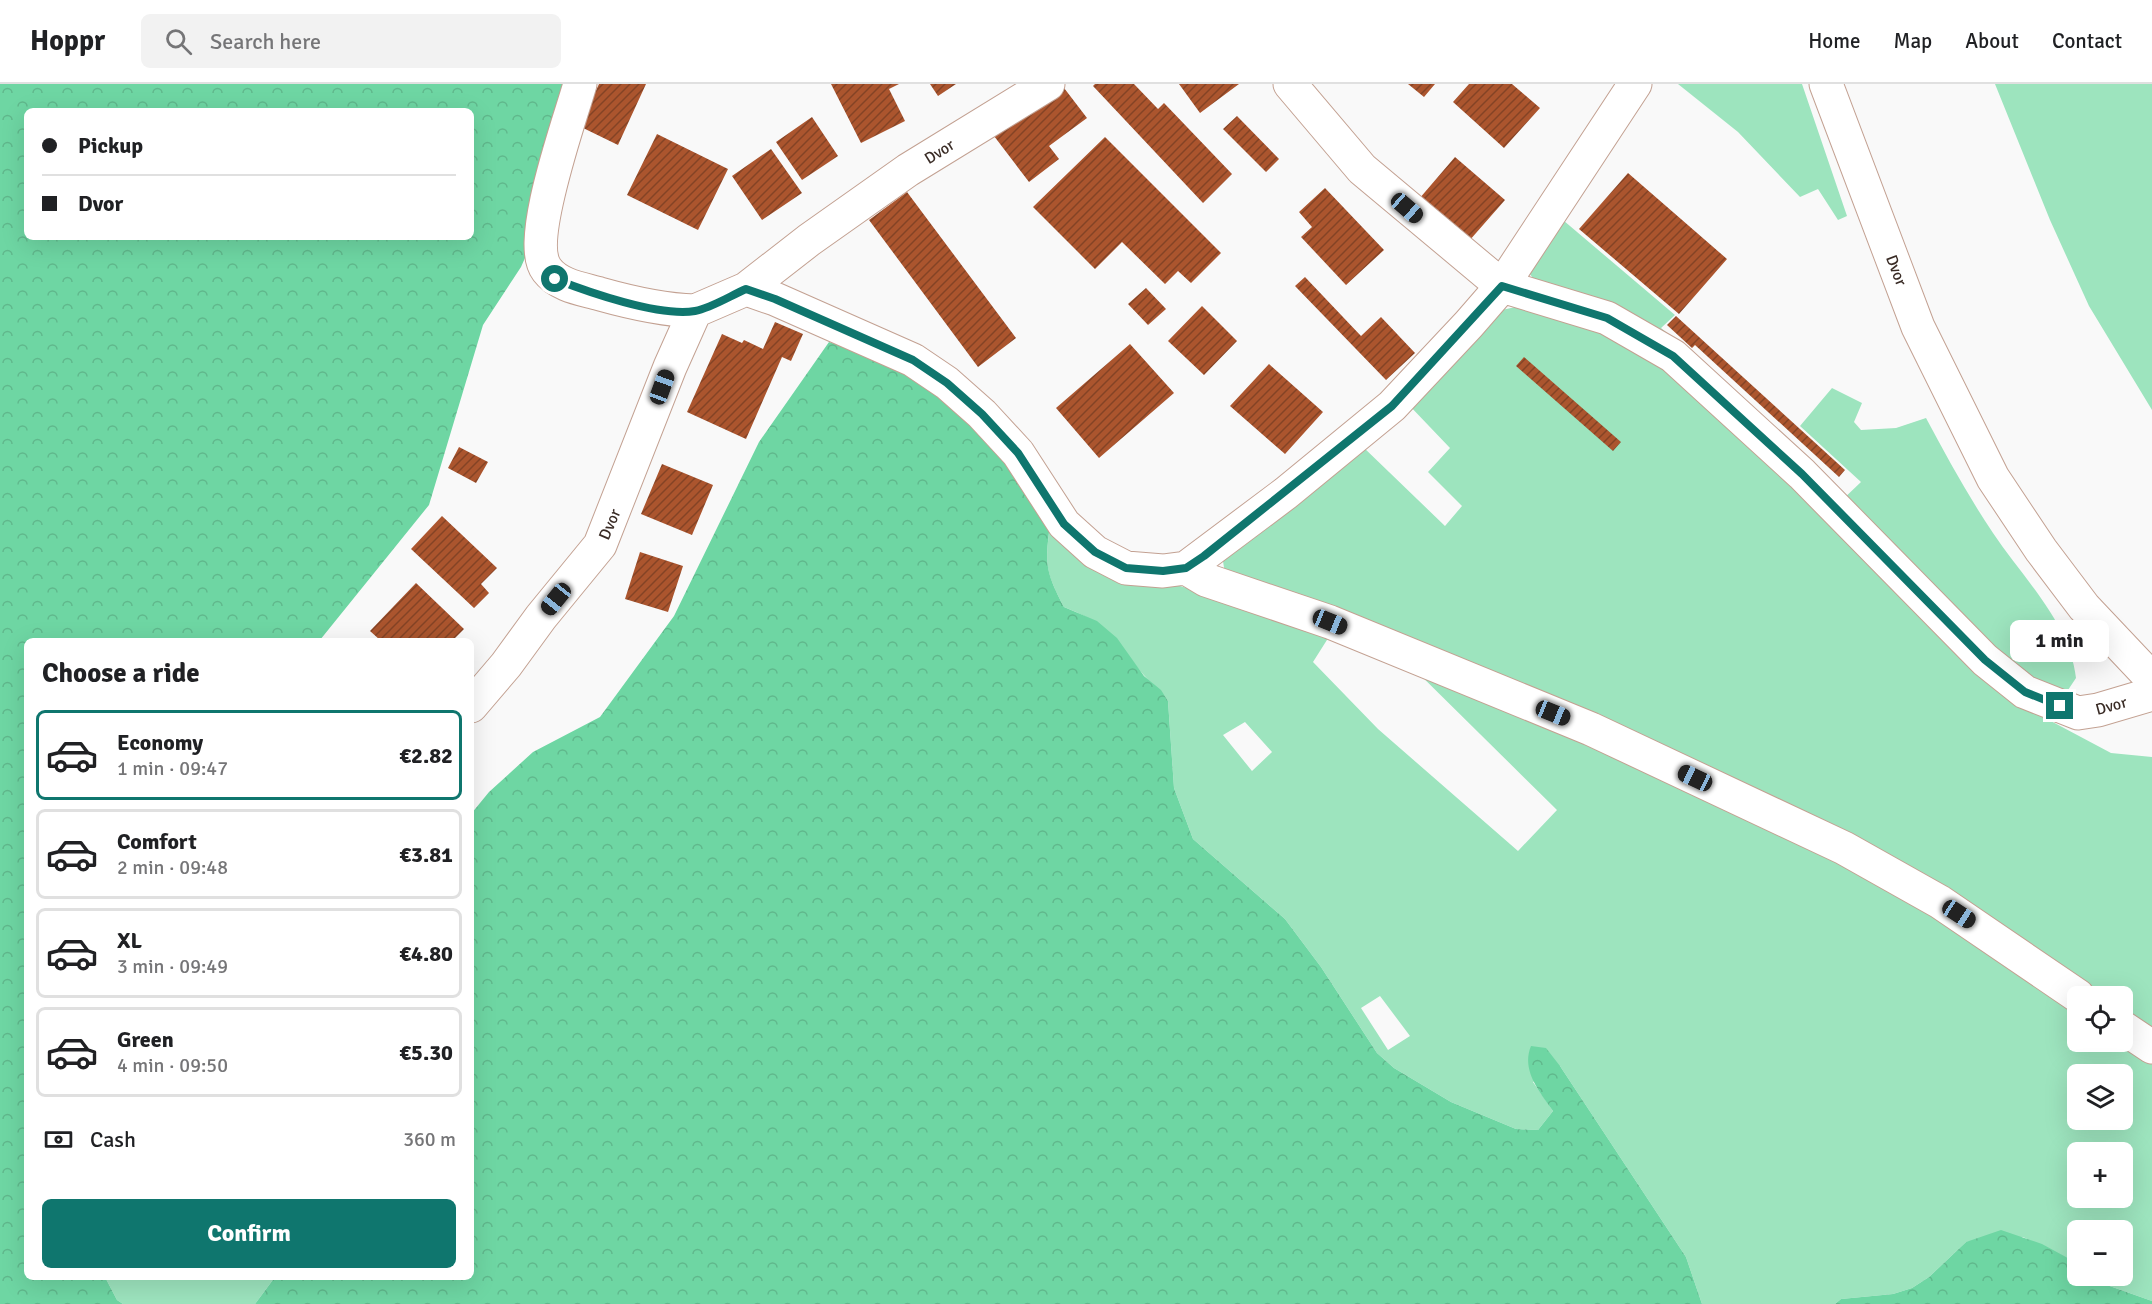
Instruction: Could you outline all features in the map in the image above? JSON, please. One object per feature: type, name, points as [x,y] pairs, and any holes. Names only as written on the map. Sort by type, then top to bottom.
[{"type":"street","name":"Dvor","points":[[580,84],[543,216],[540,253],[545,268],[555,279],[622,301],[664,310],[695,311],[746,289],[809,240],[908,170],[1048,84]]},
{"type":"street","name":"Dvor","points":[[1290,84],[1362,169],[1502,286],[1607,318],[1673,356],[1802,474],[1985,660],[2025,692],[2078,713],[2098,710],[2152,694]]},
{"type":"street","points":[[746,289],[775,299],[913,360],[947,383],[982,414],[1018,453],[1064,524],[1095,552],[1126,568],[1163,571],[1186,568],[1286,493],[1392,406],[1502,286],[1635,84]]},
{"type":"street","name":"Dvor","points":[[1826,84],[1918,327],[1993,478],[2041,550],[2085,607],[2152,679]]},
{"type":"street","name":"Dvor","points":[[474,702],[600,546],[669,367],[695,311]]},
{"type":"street","points":[[1186,568],[1206,580],[1330,622],[1591,729],[1844,848],[1940,902],[2067,989]]},
{"type":"street","points":[[2133,1034],[2152,1047]]},
{"type":"green space","points":[[0,84],[572,84],[532,242],[521,267],[483,325],[429,505],[322,638],[24,638],[24,1280],[107,1280],[117,1300],[123,1304],[0,1304]]},
{"type":"green space","points":[[1678,84],[1802,84],[1847,216],[1838,220],[1818,189],[1800,197],[1738,132]]},
{"type":"green space","points":[[1995,84],[2152,84],[2152,410],[2089,306],[2050,220]]},
{"type":"green space","points":[[1557,215],[1675,315],[1661,328],[1690,352],[1536,282],[1529,273]]},
{"type":"green space","points":[[1525,305],[1554,310],[1668,365],[2028,709],[2111,753],[2152,757],[2152,1037],[2133,1023],[2133,986],[2080,986],[1998,929],[1226,580],[1222,555],[1361,445],[1445,526],[1462,506],[1428,472],[1450,448],[1407,403],[1497,311]]},
{"type":"green space","points":[[829,342],[912,368],[990,439],[1050,524],[1047,549],[1048,567],[1064,607],[1097,621],[1117,638],[1144,676],[1161,690],[1168,701],[1174,788],[1193,839],[1285,919],[1321,967],[1377,1053],[1394,1068],[1451,1102],[1516,1129],[1538,1130],[1553,1111],[1533,1080],[1528,1055],[1531,1046],[1546,1048],[1686,1257],[1702,1304],[255,1304],[273,1280],[474,1280],[474,810],[489,792],[533,752],[600,717],[674,616],[759,442]]},
{"type":"green space","points":[[1832,388],[1862,403],[1854,422],[1861,430],[1896,428],[1926,418],[1984,519],[2044,602],[2065,638],[2076,678],[2066,693],[2045,693],[1840,502],[1861,482],[1800,426]]},
{"type":"green space","points":[[1050,524],[1170,583],[1332,632],[1313,662],[1378,729],[1518,851],[1557,810],[1402,657],[1848,861],[2067,998],[2067,1052],[2133,1052],[2133,1046],[2152,1056],[2152,1301],[2110,1286],[2133,1286],[2133,1220],[2067,1220],[2067,1258],[2023,1237],[1966,1242],[1929,1277],[1912,1288],[1893,1294],[1841,1299],[1835,1304],[1702,1304],[1686,1257],[1560,1066],[1533,1082],[1553,1111],[1538,1130],[1516,1129],[1451,1102],[1394,1068],[1377,1053],[1321,967],[1285,919],[1193,839],[1174,788],[1168,701],[1142,673],[1117,640],[1092,620],[1064,607],[1050,576],[1047,559]],"holes":[[[1245,722],[1272,752],[1252,771],[1223,735]],[[1380,996],[1410,1036],[1388,1050],[1361,1008]]]},
{"type":"green space","points":[[2001,1230],[2042,1244],[2067,1258],[2067,1286],[2110,1286],[2152,1301],[2152,1304],[1835,1304],[1841,1299],[1893,1294],[1912,1288],[1929,1277],[1966,1242]]},
{"type":"green space","points":[[107,1280],[273,1280],[255,1304],[123,1304],[117,1300]]},
{"type":"building","points":[[599,84],[646,84],[618,145],[579,126]]},
{"type":"building","points":[[831,84],[899,84],[889,89],[905,121],[861,143]]},
{"type":"building","points":[[930,84],[956,84],[938,96]]},
{"type":"building","points":[[1061,84],[1087,118],[1049,146],[1059,159],[1029,182],[994,136]]},
{"type":"building","points":[[1095,84],[1134,84],[1158,109],[1164,103],[1232,174],[1203,203],[1093,86]]},
{"type":"building","points":[[1179,84],[1239,84],[1200,113]]},
{"type":"building","points":[[1408,84],[1435,84],[1424,97]]},
{"type":"building","points":[[1469,84],[1512,84],[1540,108],[1504,148],[1453,102]]},
{"type":"building","points":[[1237,116],[1279,159],[1266,172],[1223,129]]},
{"type":"building","points":[[812,117],[838,156],[802,180],[776,142]]},
{"type":"building","points":[[657,134],[728,169],[698,230],[627,195]]},
{"type":"building","points":[[1105,137],[1221,253],[1191,283],[1178,271],[1165,284],[1122,242],[1095,269],[1033,207]]},
{"type":"building","points":[[771,149],[802,193],[762,220],[732,176]]},
{"type":"building","points":[[1455,157],[1505,200],[1469,241],[1419,199]]},
{"type":"building","points":[[1628,173],[1727,259],[1679,314],[1579,229]]},
{"type":"building","points":[[1325,188],[1384,250],[1346,285],[1301,237],[1312,227],[1299,212]]},
{"type":"building","points":[[907,192],[1016,338],[978,367],[869,220]]},
{"type":"building","points":[[1305,277],[1361,336],[1381,317],[1415,353],[1386,380],[1295,286]]},
{"type":"building","points":[[1146,288],[1166,309],[1148,325],[1128,304]]},
{"type":"building","points":[[1202,306],[1237,341],[1204,375],[1168,341]]},
{"type":"building","points":[[1676,316],[1845,470],[1839,477],[1695,345],[1692,348],[1667,325]]},
{"type":"building","points":[[775,322],[803,334],[791,361],[782,357],[746,439],[687,412],[722,334],[742,343],[744,340],[763,349]]},
{"type":"building","points":[[1130,344],[1174,393],[1099,458],[1056,408]]},
{"type":"building","points":[[1524,357],[1621,442],[1613,451],[1516,366]]},
{"type":"building","points":[[1269,364],[1323,412],[1285,454],[1230,406]]},
{"type":"building","points":[[459,447],[488,462],[476,483],[448,468]]},
{"type":"building","points":[[662,464],[713,485],[692,535],[641,514]]},
{"type":"building","points":[[442,516],[497,568],[481,584],[489,593],[474,608],[411,549]]},
{"type":"building","points":[[640,552],[683,566],[668,612],[625,599]]},
{"type":"building","points":[[416,583],[464,629],[455,638],[378,638],[370,631]]},
{"type":"route","points":[[555,279],[622,301],[664,310],[695,311],[746,289],[775,299],[863,340],[913,360],[947,383],[982,414],[1018,453],[1064,524],[1095,552],[1126,568],[1163,571],[1186,568],[1204,556],[1286,493],[1392,406],[1502,286],[1556,300],[1607,318],[1673,356],[1802,474],[1929,606],[1985,660],[2025,692],[2060,706]]}]
